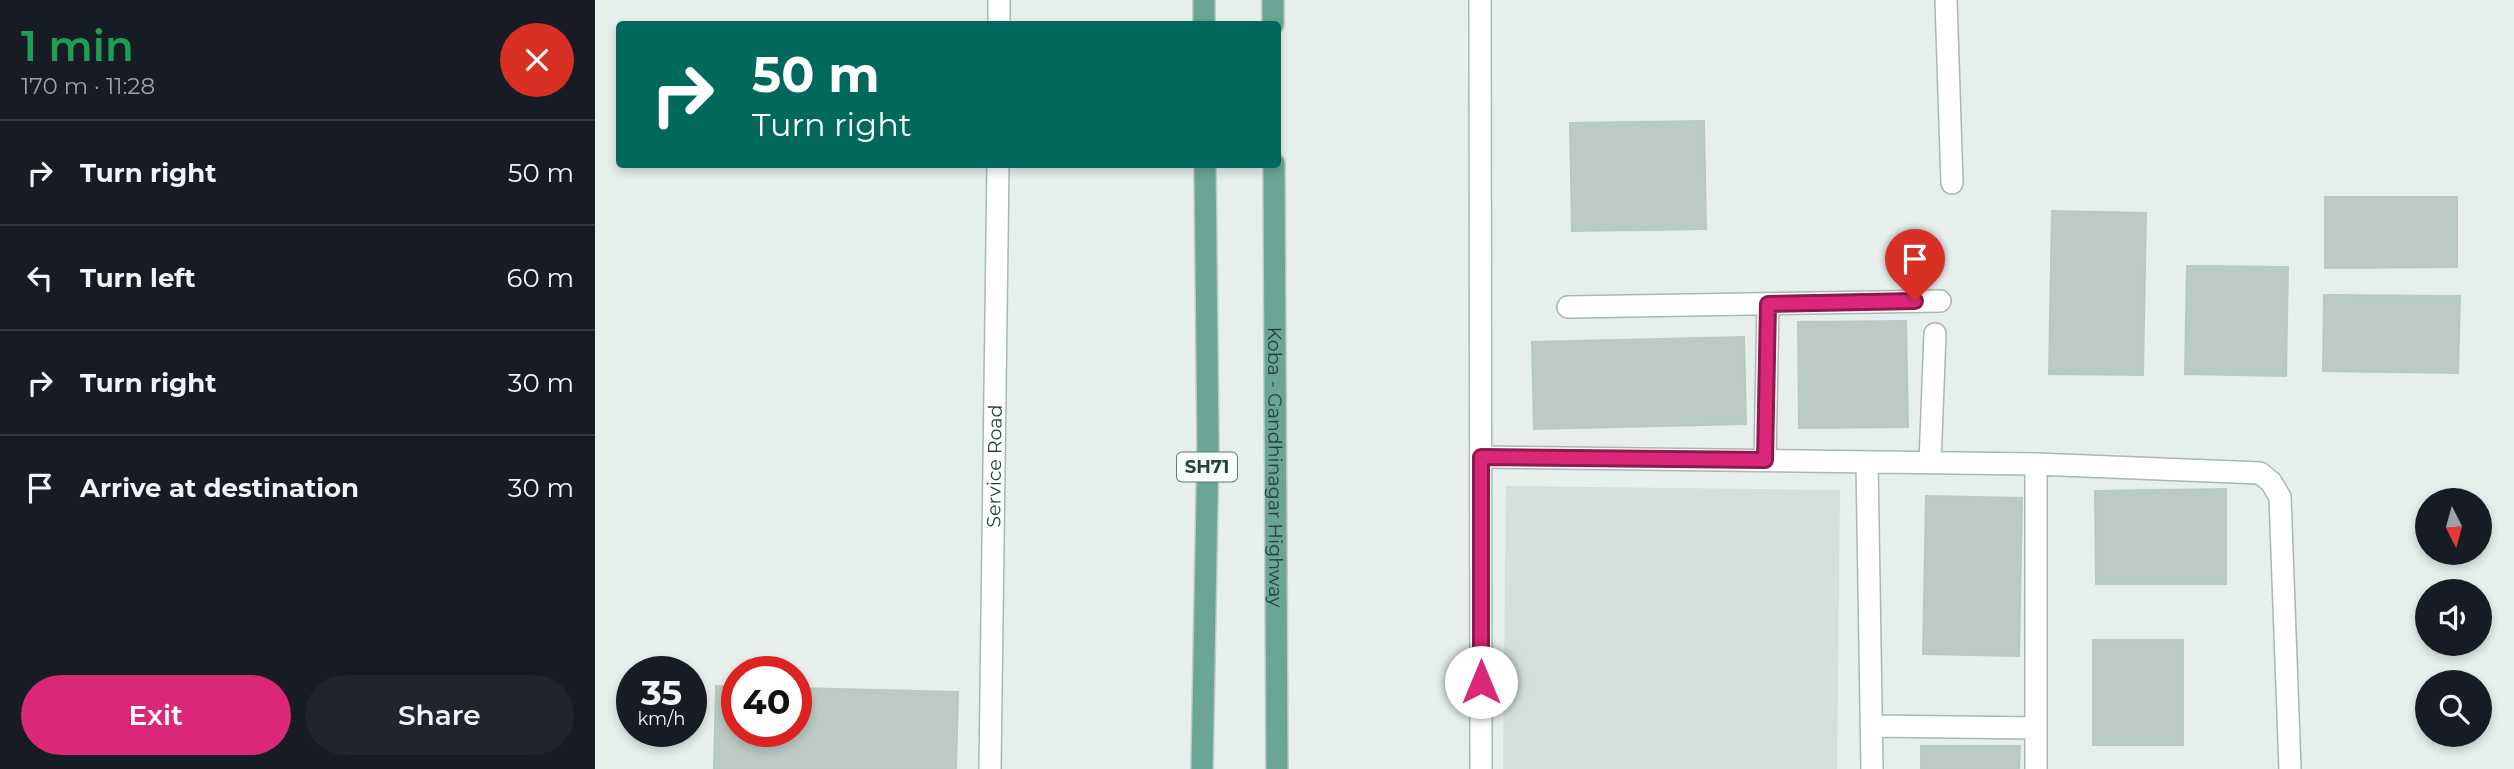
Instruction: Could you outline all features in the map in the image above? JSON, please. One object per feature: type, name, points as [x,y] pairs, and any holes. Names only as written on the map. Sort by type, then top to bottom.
[{"type":"main road","points":[[1203,0],[1204,21]]},
{"type":"main road","points":[[1273,0],[1273,21]]},
{"type":"main road","name":"SH71","points":[[1202,769],[1207,444],[1205,168]]},
{"type":"main road","name":"Koba - Gandhinagar Highway","points":[[1274,168],[1277,769]]},
{"type":"street","points":[[999,0],[999,21]]},
{"type":"street","points":[[1480,0],[1481,769]]},
{"type":"street","points":[[1946,0],[1952,183]]},
{"type":"street","name":"Service Road","points":[[991,769],[997,168]]},
{"type":"street","points":[[1567,307],[1940,301]]},
{"type":"street","points":[[1765,460],[1768,304]]},
{"type":"street","points":[[1930,463],[1935,334]]},
{"type":"street","points":[[1481,457],[2036,464],[2246,470],[2260,473],[2271,482],[2280,497],[2290,769]]},
{"type":"street","points":[[1867,462],[1872,769]]},
{"type":"street","points":[[2036,464],[2036,769]]},
{"type":"street","points":[[1872,726],[2036,728]]},
{"type":"shaded area","points":[[1506,486],[1840,490],[1837,769],[1503,769]]},
{"type":"building","points":[[1704,121],[1706,229],[1572,231],[1570,123]]},
{"type":"building","points":[[2325,197],[2457,197],[2457,267],[2325,268]]},
{"type":"building","points":[[2052,211],[2146,213],[2143,375],[2049,374]]},
{"type":"building","points":[[2187,266],[2288,267],[2286,376],[2185,374]]},
{"type":"building","points":[[2324,295],[2460,296],[2458,373],[2323,371]]},
{"type":"building","points":[[1906,321],[1908,427],[1799,428],[1798,322]]},
{"type":"building","points":[[1744,337],[1746,424],[1534,429],[1532,342]]},
{"type":"building","points":[[2226,489],[2226,584],[2096,584],[2095,491]]},
{"type":"building","points":[[1926,496],[2022,498],[2019,656],[1923,654]]},
{"type":"building","points":[[2093,640],[2183,640],[2183,745],[2093,745]]},
{"type":"building","points":[[716,686],[721,686],[721,747],[812,747],[812,688],[958,692],[956,769],[714,769]]},
{"type":"building","points":[[1921,746],[2020,746],[2019,769],[1921,769]]},
{"type":"route","points":[[1481,682],[1481,457],[1765,460],[1768,304],[1915,301]]}]
